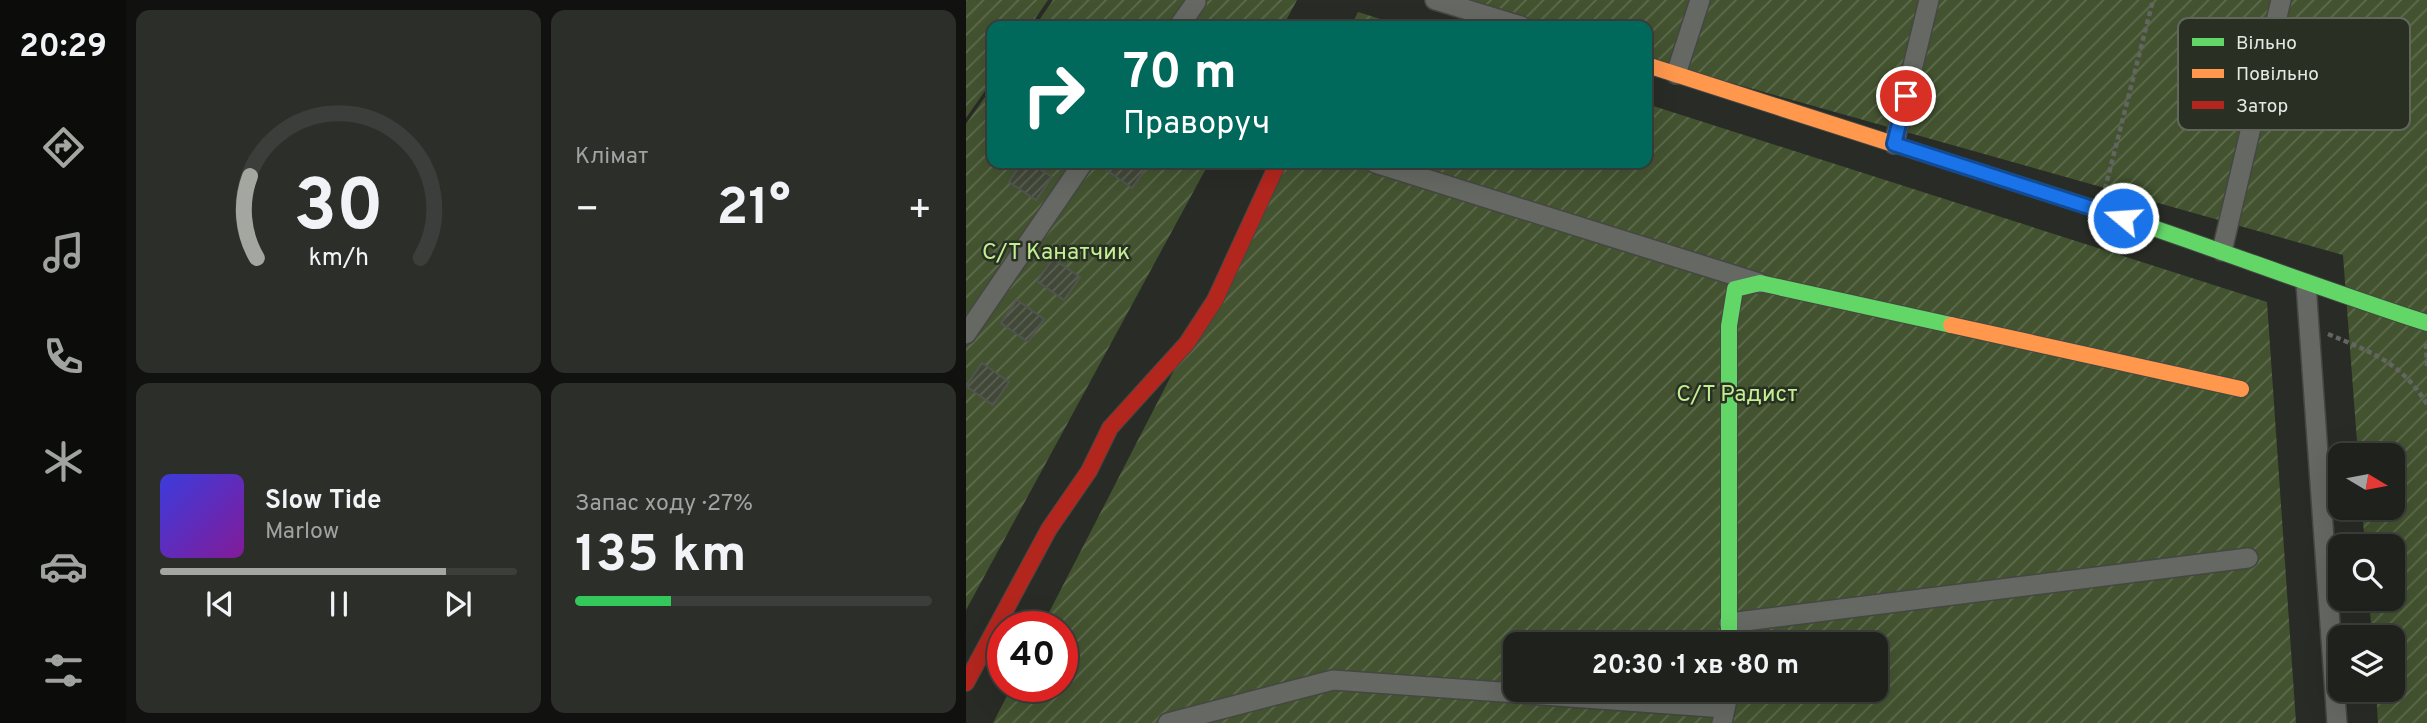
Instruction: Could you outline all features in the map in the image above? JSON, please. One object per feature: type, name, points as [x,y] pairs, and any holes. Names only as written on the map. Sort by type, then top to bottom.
[{"type":"street","points":[[1435,0],[1504,21]]},
{"type":"street","points":[[1676,74],[1700,0]]},
{"type":"street","points":[[1894,144],[1929,0]]},
{"type":"street","points":[[2277,18],[2281,0]]},
{"type":"street","points":[[1183,21],[1196,2]]},
{"type":"street","points":[[1652,67],[2099,210],[2222,251],[2306,284],[2427,323]]},
{"type":"street","points":[[2222,251],[2250,130]]},
{"type":"street","points":[[966,334],[1080,168]]},
{"type":"street","points":[[966,683],[1049,529],[1089,471],[1110,428],[1187,343],[1215,300],[1276,168]]},
{"type":"street","points":[[1391,168],[1760,283],[2241,389]]},
{"type":"street","points":[[1729,632],[1729,326],[1735,289],[1760,283]]},
{"type":"street","points":[[2306,284],[2337,723]]},
{"type":"street","points":[[1729,623],[2248,558]]},
{"type":"street","points":[[1168,723],[1334,680],[1725,707]]},
{"type":"path","points":[[2099,210],[2152,0]]},
{"type":"path","points":[[2309,326],[2380,356],[2401,370],[2427,404]]},
{"type":"green space","points":[[966,0],[1048,0],[1033,21],[987,21],[987,88],[966,118]]},
{"type":"green space","points":[[1053,0],[1297,0],[1286,21],[1038,21]]},
{"type":"green space","points":[[1438,0],[2427,0],[2427,723],[2378,723],[2377,702],[2405,702],[2405,625],[2371,625],[2370,611],[2405,611],[2405,534],[2364,534],[2363,520],[2405,520],[2405,443],[2357,443],[2343,255],[1652,60],[1652,21],[1513,21]]},
{"type":"green space","points":[[1358,12],[1387,21],[1354,21]]},
{"type":"green space","name":"С/Т Канатчик","points":[[987,94],[987,168],[1206,168],[966,610],[966,124]]},
{"type":"green space","name":"С/Т Радист","points":[[1652,106],[2267,302],[2296,723],[993,723],[1004,702],[1078,702],[1078,611],[1050,611],[1278,168],[1652,168]]},
{"type":"building","points":[[1019,168],[1038,168],[1052,177],[1036,200],[1009,182]]},
{"type":"building","points":[[1106,168],[1146,168],[1132,188]]},
{"type":"building","points":[[1053,259],[1080,277],[1064,300],[1037,281]]},
{"type":"building","points":[[1017,300],[1044,319],[1028,342],[1001,323]]},
{"type":"building","points":[[982,363],[1009,382],[993,405],[966,386]]},
{"type":"traffic: fast","points":[[2124,218],[2427,323]]},
{"type":"traffic: fast","points":[[1729,632],[1729,326],[1735,289],[1760,283],[1951,325]]},
{"type":"traffic: slow","points":[[1652,67],[2124,218]]},
{"type":"traffic: slow","points":[[1951,325],[2241,389]]},
{"type":"traffic: jam","points":[[966,683],[1049,529],[1089,471],[1110,428],[1187,343],[1215,300],[1276,168]]},
{"type":"route","points":[[1906,96],[1894,144],[2123,218]]}]
